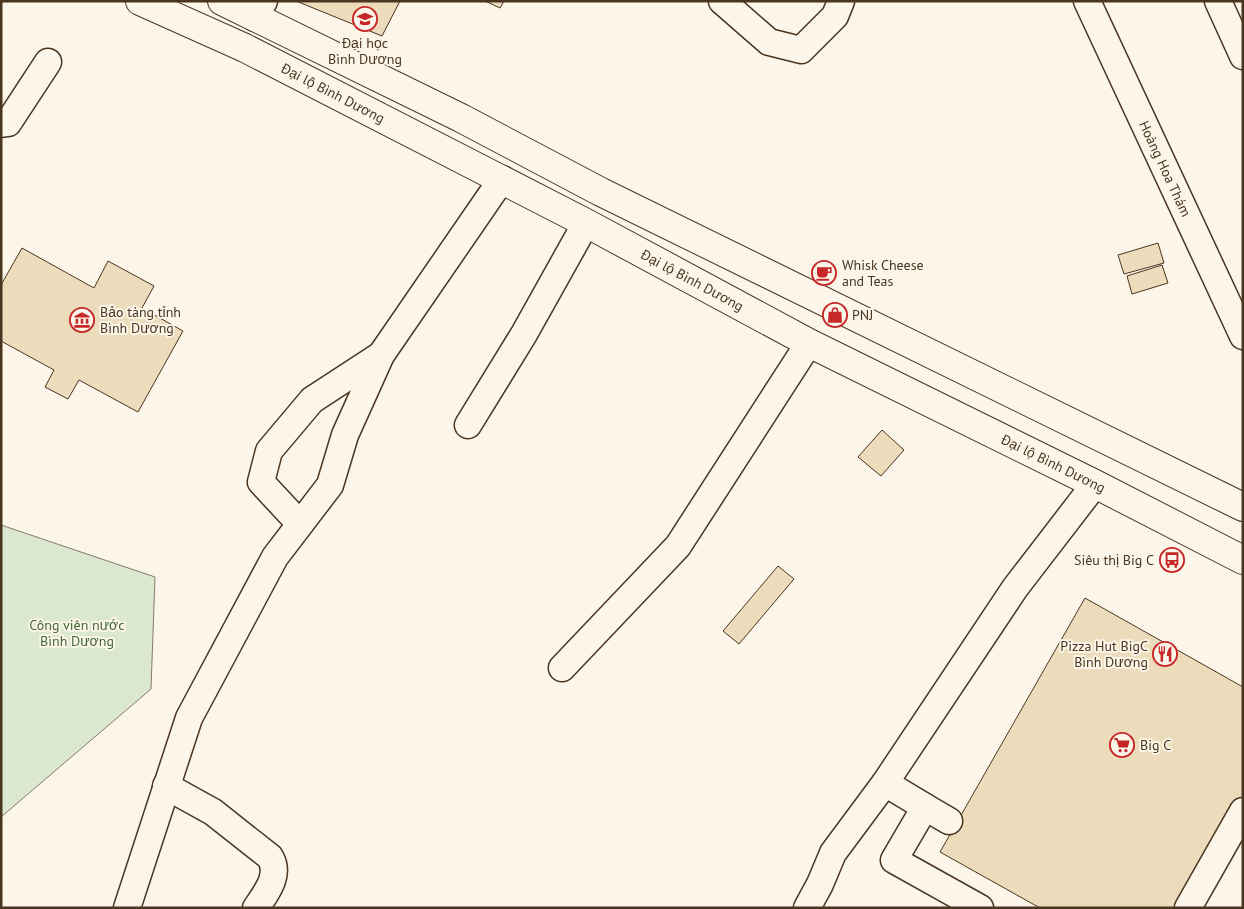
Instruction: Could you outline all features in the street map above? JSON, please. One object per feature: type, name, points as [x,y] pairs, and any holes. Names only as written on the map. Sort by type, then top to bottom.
[{"type":"highway","name":"Đại lộ Bình Dương","points":[[140,1],[245,48],[586,223],[809,344],[1095,484],[1243,560]]},
{"type":"highway","points":[[222,1],[259,9],[601,192],[1243,507]]},
{"type":"street","points":[[722,1],[769,42],[801,50],[835,16],[841,1]]},
{"type":"street","name":"Hoàng Hoa Thám","points":[[1087,1],[1243,336]]},
{"type":"street","points":[[1218,1],[1243,56]]},
{"type":"street","points":[[1,124],[8,123],[48,62]]},
{"type":"street","points":[[127,908],[189,718],[275,556],[330,485],[345,435],[381,354],[502,179]]},
{"type":"street","points":[[468,425],[524,334],[586,223]]},
{"type":"street","points":[[562,668],[678,546],[809,344]]},
{"type":"street","points":[[300,524],[261,482],[269,451],[312,400],[381,354]]},
{"type":"street","points":[[807,908],[833,853],[885,783],[1015,588],[1095,484]]},
{"type":"street","points":[[885,783],[949,821]]},
{"type":"street","points":[[166,786],[213,812],[270,858],[274,864],[273,880],[256,908]]},
{"type":"street","points":[[925,807],[894,860],[980,908]]},
{"type":"street","points":[[1188,908],[1243,811]]},
{"type":"green space","name":"Công viên nước Bình Dương","points":[[1,525],[155,577],[151,689],[1,817]]},
{"type":"building","name":"Đại học Bình Dương","points":[[296,1],[400,1],[382,36]]},
{"type":"building","points":[[485,1],[504,1],[500,8]]},
{"type":"building","points":[[1158,243],[1164,263],[1124,274],[1118,255]]},
{"type":"building","name":"Bảo tàng tỉnh Bình Dương","points":[[22,248],[94,288],[108,261],[154,286],[142,308],[183,331],[138,412],[79,380],[68,399],[45,387],[54,370],[1,341],[1,285]]},
{"type":"building","points":[[1162,265],[1168,283],[1132,294],[1127,276]]},
{"type":"building","points":[[882,430],[904,450],[881,476],[858,457]]},
{"type":"building","points":[[778,566],[794,579],[739,644],[723,631]]},
{"type":"building","name":"Big C","points":[[1085,598],[1243,687],[1243,804],[1183,908],[1040,908],[940,852]]},
{"type":"place","name":"Đại học Bình Dương","points":[[365,19]]},
{"type":"place","name":"Whisk Cheese and Teas","points":[[824,273]]},
{"type":"place","name":"PNJ","points":[[835,315]]},
{"type":"place","name":"Bảo tàng tỉnh Bình Dương","points":[[82,320]]},
{"type":"place","name":"Siêu thị Big C","points":[[1172,560]]},
{"type":"place","name":"Pizza Hut BigC Bình Dương","points":[[1165,654]]},
{"type":"place","name":"Big C","points":[[1122,745]]}]
